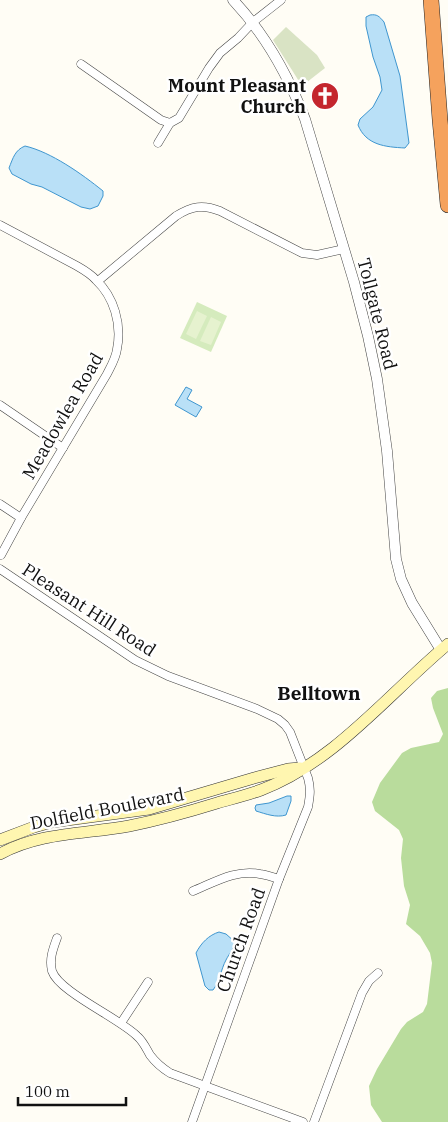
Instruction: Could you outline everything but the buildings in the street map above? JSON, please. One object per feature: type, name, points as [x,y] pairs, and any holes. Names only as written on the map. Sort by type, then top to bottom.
[{"type":"highway","points":[[431,0],[448,205]]},
{"type":"main road","name":"Dolfield Boulevard","points":[[0,854],[20,845],[54,836],[126,826],[178,815],[260,791],[277,784],[343,741],[444,647]]},
{"type":"main road","name":"Dolfield Boulevard","points":[[0,840],[52,822],[149,809],[288,769],[304,768]]},
{"type":"street","name":"Tollgate Road","points":[[233,0],[253,22],[279,62],[296,95],[304,119],[362,306],[387,451],[398,569],[406,591],[444,647]]},
{"type":"street","points":[[158,143],[170,123],[179,118],[220,53],[253,22],[281,0]]},
{"type":"street","points":[[82,64],[161,120],[170,123]]},
{"type":"street","points":[[98,280],[176,216],[196,207],[204,206],[220,211],[302,253],[316,255],[344,249]]},
{"type":"street","name":"Meadowlea Road","points":[[0,225],[77,266],[98,280],[112,302],[119,324],[117,350],[107,374],[0,556]]},
{"type":"street","points":[[0,405],[63,448]]},
{"type":"street","points":[[0,504],[21,518]]},
{"type":"street","name":"Pleasant Hill Road","points":[[0,569],[135,660],[168,676],[257,709],[278,719],[285,724],[290,732],[304,768]]},
{"type":"street","name":"Church Road","points":[[192,1122],[279,879],[308,807],[311,796],[310,786],[304,768]]},
{"type":"street","points":[[193,891],[236,874],[261,874],[279,879]]},
{"type":"street","points":[[57,938],[51,954],[51,962],[52,972],[58,981],[66,989],[137,1035],[162,1068],[170,1073],[303,1122]]},
{"type":"street","points":[[314,1122],[362,993],[369,981],[378,973]]},
{"type":"street","points":[[121,1023],[148,982]]},
{"type":"green space","points":[[286,27],[317,55],[325,68],[302,86],[273,40]]},
{"type":"green space","points":[[197,302],[227,316],[211,352],[180,338]]},
{"type":"green space","points":[[197,311],[207,316],[196,339],[186,334]]},
{"type":"green space","points":[[211,317],[221,322],[211,345],[200,341]]},
{"type":"green space","points":[[448,688],[448,1122],[382,1122],[371,1105],[369,1086],[401,1029],[407,1022],[423,1012],[427,1004],[432,963],[430,953],[420,936],[406,924],[410,905],[404,886],[401,858],[403,839],[399,830],[375,811],[372,802],[380,783],[402,753],[411,748],[439,742],[443,734],[431,698],[437,691]]},
{"type":"water","points":[[370,15],[378,16],[384,22],[400,76],[409,143],[405,148],[377,144],[361,132],[358,125],[360,119],[373,107],[382,90],[366,26],[366,17]]},
{"type":"water","points":[[25,146],[56,158],[103,191],[103,196],[98,206],[90,209],[81,207],[12,174],[9,168],[13,158]]},
{"type":"water","points":[[186,387],[192,390],[187,399],[202,407],[196,417],[175,405]]},
{"type":"water","points":[[291,796],[291,801],[286,815],[275,816],[256,811],[256,805],[269,803]]},
{"type":"water","points":[[219,932],[226,934],[235,942],[219,979],[213,990],[209,990],[205,986],[196,953],[206,940]]},
{"type":"place","name":"Mount Pleasant Church","points":[[325,96]]},
{"type":"district","name":"Belltown","points":[[319,693]]}]
